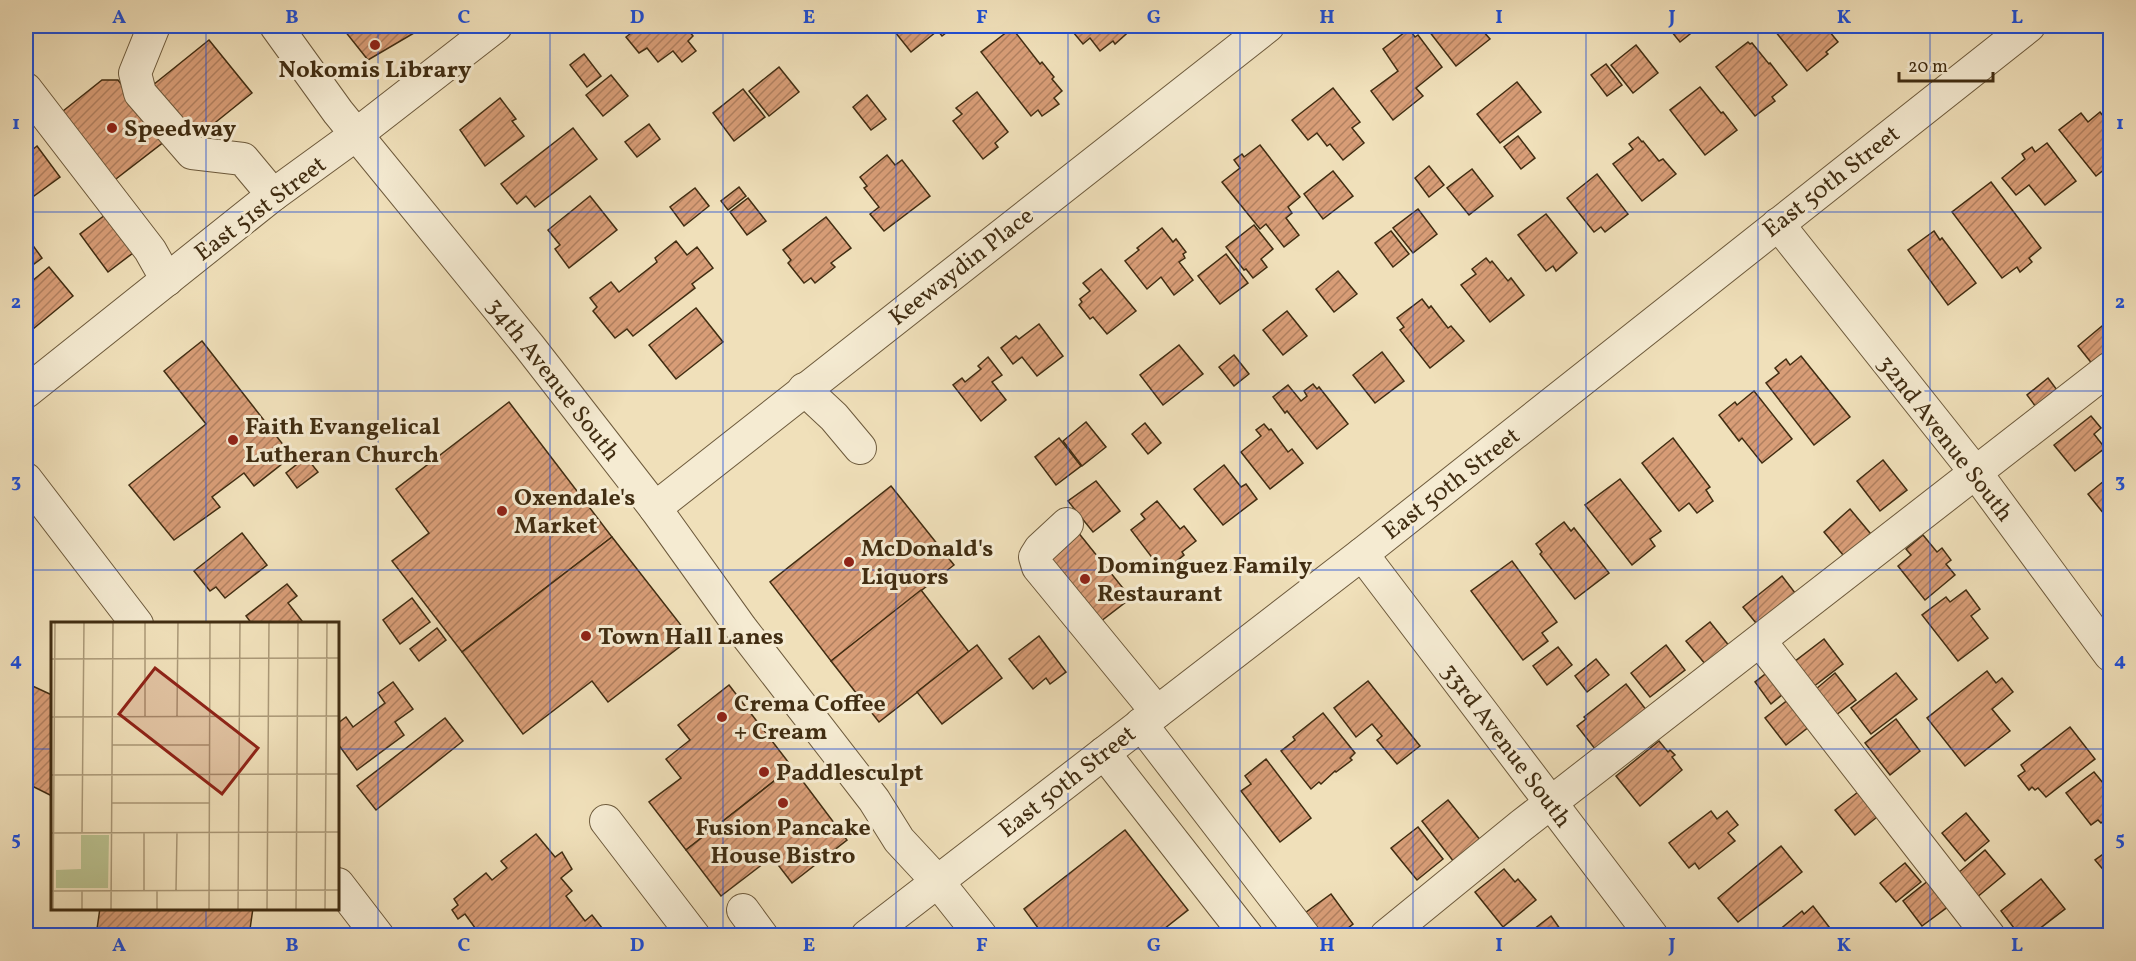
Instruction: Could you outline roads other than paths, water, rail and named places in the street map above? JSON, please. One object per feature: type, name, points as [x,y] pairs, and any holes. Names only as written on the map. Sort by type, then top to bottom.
[{"type":"street","points":[[154,26],[135,73],[140,93],[192,153],[243,159],[273,195]]},
{"type":"street","name":"34th Avenue South","points":[[276,26],[357,134],[529,346],[655,508],[741,628],[873,800],[899,840],[938,882],[981,936]]},
{"type":"street","name":"East 51st Street","points":[[26,392],[273,195],[357,134],[496,26]]},
{"type":"street","name":"Keewaydin Place","points":[[655,508],[1268,26]]},
{"type":"street","name":"East 50th Street","points":[[867,936],[1362,554],[2030,26]]},
{"type":"street","points":[[26,89],[150,250],[167,280]]},
{"type":"street","name":"32nd Avenue South","points":[[1778,224],[1976,473],[2110,655]]},
{"type":"street","points":[[1386,936],[1551,803],[2110,368]]},
{"type":"street","points":[[804,389],[834,417],[860,448]]},
{"type":"street","points":[[26,479],[135,622]]},
{"type":"street","points":[[1067,524],[1040,549],[1035,557],[1038,567],[1305,936]]},
{"type":"street","name":"33rd Avenue South","points":[[1362,554],[1652,936]]},
{"type":"street","points":[[1760,641],[1989,936]]},
{"type":"street","points":[[1104,753],[1247,936]]},
{"type":"street","points":[[606,821],[694,936]]},
{"type":"street","points":[[339,885],[378,936]]},
{"type":"street","points":[[743,910],[762,936]]},
{"type":"place","name":"Nokomis Library","points":[[375,45]]},
{"type":"place","name":"Speedway","points":[[112,128]]},
{"type":"place","name":"Faith Evangelical Lutheran Church","points":[[233,440]]},
{"type":"place","name":"Oxendale's Market","points":[[502,511]]},
{"type":"place","name":"McDonald's Liquors","points":[[849,562]]},
{"type":"place","name":"Dominguez Family Restaurant","points":[[1085,579]]},
{"type":"place","name":"Town Hall Lanes","points":[[586,636]]},
{"type":"place","name":"Crema Coffee + Cream","points":[[722,717]]},
{"type":"place","name":"Paddlesculpt","points":[[764,772]]},
{"type":"place","name":"Fusion Pancake House Bistro","points":[[783,803]]}]
